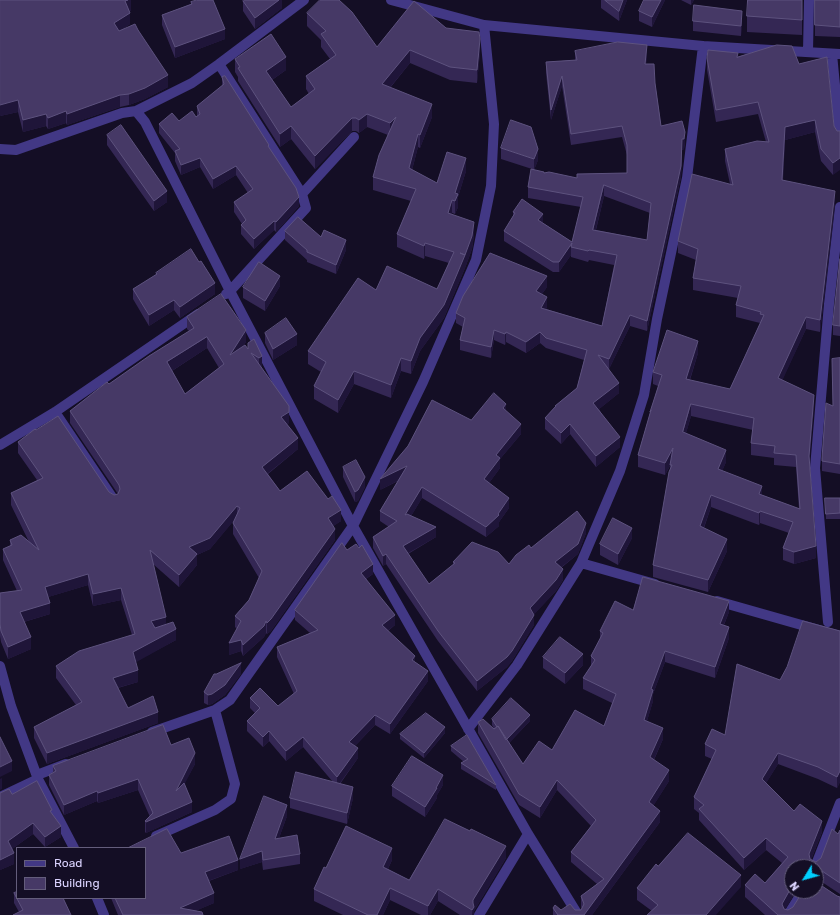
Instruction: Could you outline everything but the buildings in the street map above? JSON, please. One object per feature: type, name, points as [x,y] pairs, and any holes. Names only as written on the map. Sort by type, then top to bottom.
[{"type":"street","points":[[0,149],[16,150],[122,113],[136,111],[192,83],[304,0]]},
{"type":"street","points":[[391,0],[484,25],[703,46],[836,54],[840,137]]},
{"type":"street","points":[[808,52],[809,0]]},
{"type":"street","points":[[142,736],[215,710],[230,700],[353,526],[423,382],[476,260],[491,186],[494,124],[484,25]]},
{"type":"street","points":[[468,729],[517,665],[581,563],[620,472],[644,396],[657,319],[687,178],[703,46]]},
{"type":"street","points":[[218,300],[230,291],[306,208],[302,194],[219,64]]},
{"type":"street","points":[[136,111],[145,122],[230,291],[353,526],[528,834],[578,915]]},
{"type":"street","points":[[302,194],[354,137]]},
{"type":"street","points":[[828,622],[815,468],[829,304],[838,242],[840,207]]},
{"type":"street","points":[[0,445],[56,412],[204,309]]},
{"type":"street","points":[[56,412],[114,500]]},
{"type":"street","points":[[581,563],[664,587]]},
{"type":"street","points":[[710,600],[840,636]]},
{"type":"street","points":[[0,666],[11,706],[38,777],[73,847]]},
{"type":"street","points":[[150,839],[215,810],[231,799],[235,784],[215,710]]},
{"type":"street","points":[[0,797],[38,777],[74,761]]},
{"type":"street","points":[[818,859],[840,803]]},
{"type":"street","points":[[479,915],[528,834]]},
{"type":"street","points":[[97,899],[104,915]]},
{"type":"street","points":[[788,915],[798,899]]}]
